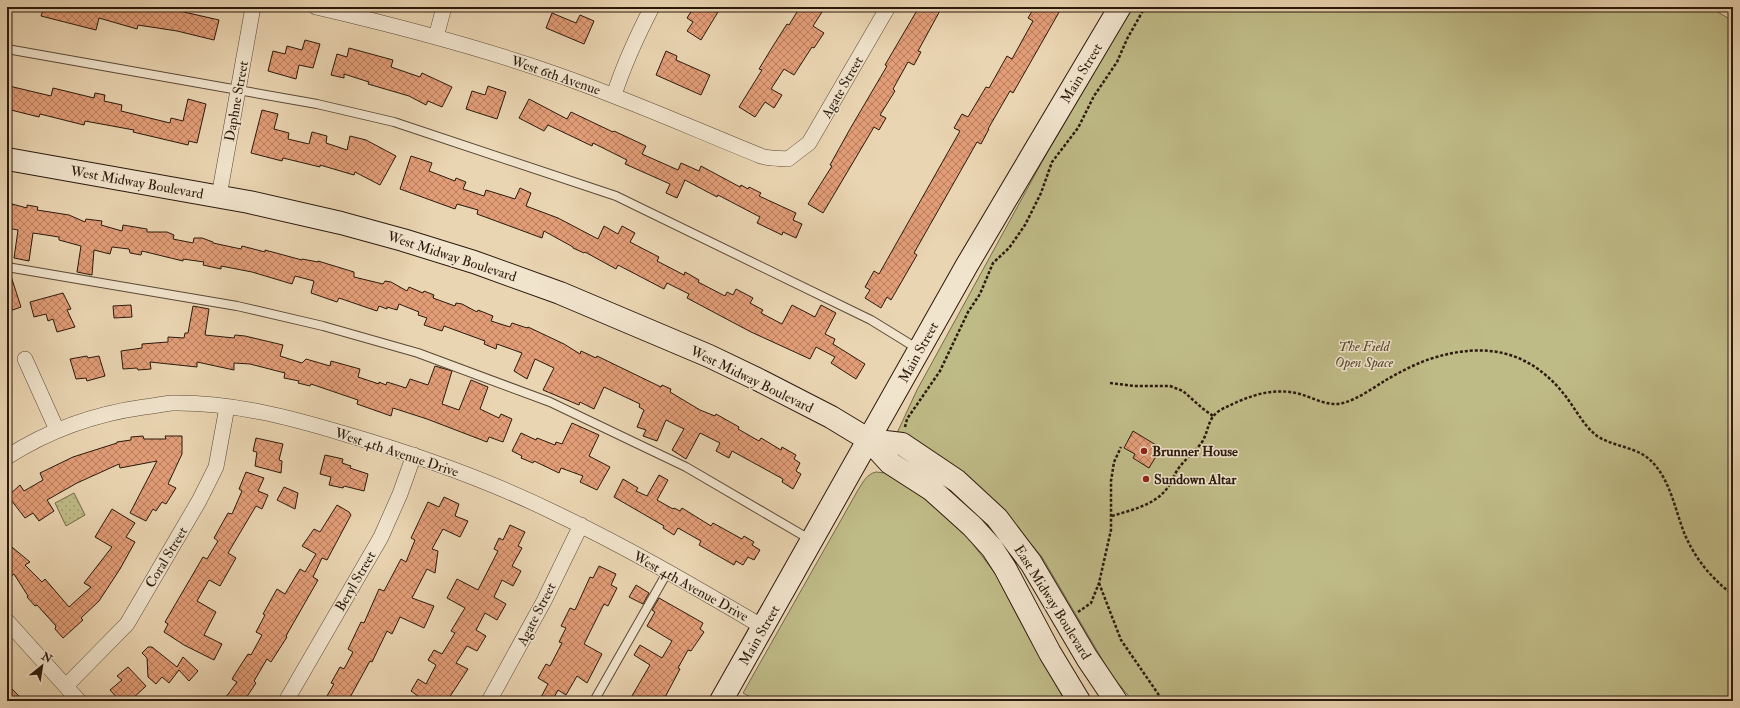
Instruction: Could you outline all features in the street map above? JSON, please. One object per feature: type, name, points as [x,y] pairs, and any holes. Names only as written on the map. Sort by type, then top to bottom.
[{"type":"main road","name":"Main Street","points":[[721,701],[987,230],[1120,7]]},
{"type":"main road","name":"West Midway Boulevard","points":[[7,159],[220,196],[341,223],[446,253],[560,293],[734,368],[831,417],[869,440]]},
{"type":"main road","name":"East Midway Boulevard","points":[[869,440],[902,444],[951,477],[997,518],[1032,562],[1087,658],[1116,701]]},
{"type":"main road","name":"East Midway Boulevard","points":[[869,440],[890,463],[917,479],[949,504],[992,548],[1017,589],[1050,653],[1079,701]]},
{"type":"street","name":"Daphne Street","points":[[220,196],[253,7]]},
{"type":"street","name":"West 6th Avenue","points":[[316,7],[471,46],[559,75],[761,156],[773,159],[788,159]]},
{"type":"street","points":[[436,37],[444,7]]},
{"type":"street","points":[[614,96],[624,65],[652,7]]},
{"type":"street","name":"Agate Street","points":[[788,159],[808,143],[888,7]]},
{"type":"street","points":[[25,359],[57,430]]},
{"type":"street","name":"West 4th Avenue Drive","points":[[7,457],[24,446],[57,430],[72,424],[118,411],[170,404],[198,404],[266,413],[321,427],[414,456],[497,487],[581,525],[668,572],[763,627]]},
{"type":"street","name":"Coral Street","points":[[66,686],[127,624],[199,502],[216,467],[227,407]]},
{"type":"street","name":"Beryl Street","points":[[286,701],[381,537],[400,494],[414,456]]},
{"type":"street","name":"Agate Street","points":[[489,701],[544,601],[581,525]]},
{"type":"street","points":[[7,621],[79,701]]},
{"type":"lane","points":[[7,49],[317,104],[394,122],[616,196],[871,320],[919,350]]},
{"type":"lane","points":[[7,267],[237,306],[323,326],[418,353],[550,402],[686,467],[812,541]]},
{"type":"lane","points":[[594,701],[668,572]]},
{"type":"path","points":[[900,432],[940,371],[968,312],[980,294],[993,263],[1009,248],[1025,224],[1041,193],[1052,162],[1078,128],[1094,96],[1117,62],[1127,39],[1145,7]]},
{"type":"path","points":[[1112,516],[1136,509],[1159,497],[1168,487],[1178,470],[1203,440],[1208,424],[1213,416],[1222,409],[1249,396],[1281,390],[1300,394],[1322,402],[1333,404],[1343,403],[1430,359],[1455,352],[1477,350],[1501,352],[1520,359],[1550,378],[1566,396],[1587,426],[1596,435],[1613,444],[1643,455],[1652,463],[1660,472],[1671,495],[1685,533],[1696,556],[1721,586],[1733,594]]},
{"type":"path","points":[[1110,383],[1134,386],[1170,386],[1183,391],[1213,416]]},
{"type":"path","points":[[1066,620],[1091,603],[1099,583],[1111,530],[1114,462],[1121,447]]},
{"type":"path","points":[[1099,583],[1121,640],[1163,701]]},
{"type":"green space","name":"The Field Open Space","points":[[1132,7],[1709,7],[1733,21],[1733,701],[1133,701],[1112,676],[1042,557],[1004,512],[897,433],[917,390],[1043,160]]},
{"type":"green space","points":[[876,472],[885,473],[932,502],[969,539],[1007,589],[1030,637],[1065,701],[758,701],[743,693],[858,490],[868,476]]},
{"type":"green space","points":[[74,493],[85,515],[66,526],[55,503]]},
{"type":"building","points":[[44,7],[135,7],[149,11],[150,7],[162,7],[219,20],[214,40],[177,31],[138,25],[137,29],[99,18],[96,30],[41,16]]},
{"type":"building","points":[[694,7],[721,7],[701,40],[687,31],[693,22],[687,18]]},
{"type":"building","points":[[800,7],[813,7],[822,12],[813,26],[824,33],[814,48],[812,47],[794,75],[784,69],[771,89],[782,95],[774,108],[765,102],[755,117],[739,107],[762,70],[759,69],[773,46],[787,24],[789,25]]},
{"type":"building","points":[[919,7],[942,7],[918,51],[921,52],[914,65],[908,62],[893,89],[895,91],[880,115],[886,118],[879,130],[874,127],[823,213],[808,204],[832,166],[830,165]]},
{"type":"building","points":[[1042,7],[1062,7],[1013,93],[1010,91],[981,144],[977,142],[914,253],[917,255],[891,300],[887,297],[881,308],[865,298],[870,290],[865,287],[874,271],[879,274],[960,131],[954,128],[962,114],[968,117],[986,87],[989,88],[1007,56],[1012,59],[1033,21],[1028,18],[1034,8],[1040,11]]},
{"type":"building","points":[[552,13],[576,23],[580,15],[594,21],[584,44],[546,28]]},
{"type":"building","points":[[305,40],[320,44],[313,68],[299,65],[296,79],[268,71],[273,51],[285,54],[287,46],[302,50]]},
{"type":"building","points":[[349,48],[393,60],[391,67],[420,77],[422,73],[452,87],[442,107],[428,101],[426,105],[409,96],[368,84],[369,82],[344,74],[344,78],[331,75],[337,54],[347,57]]},
{"type":"building","points":[[666,51],[677,56],[676,60],[710,75],[701,95],[656,75]]},
{"type":"building","points":[[9,86],[51,96],[53,88],[94,98],[95,93],[105,95],[104,101],[122,105],[121,111],[170,123],[171,118],[183,121],[188,99],[206,104],[197,143],[189,141],[188,145],[133,132],[134,130],[85,121],[84,125],[40,114],[39,117],[7,109],[7,95]]},
{"type":"building","points":[[488,86],[506,92],[497,119],[466,109],[472,91],[485,95]]},
{"type":"building","points":[[529,99],[567,119],[571,112],[646,146],[642,154],[678,170],[681,163],[699,171],[701,166],[740,187],[741,185],[748,189],[749,187],[761,193],[759,196],[796,213],[793,220],[802,224],[796,238],[783,232],[782,235],[757,223],[760,217],[685,180],[677,198],[666,193],[670,184],[625,164],[627,160],[593,143],[592,146],[548,125],[544,131],[519,118]]},
{"type":"building","points":[[262,110],[278,114],[274,129],[289,133],[288,139],[309,144],[312,132],[327,136],[326,143],[347,150],[350,136],[366,140],[396,156],[380,185],[355,172],[354,175],[320,165],[320,167],[283,158],[282,161],[251,153]]},
{"type":"building","points":[[411,156],[432,163],[429,171],[455,181],[456,178],[466,182],[463,189],[484,196],[486,190],[515,199],[520,188],[531,193],[526,206],[558,218],[598,239],[604,226],[618,234],[622,226],[635,233],[630,242],[659,257],[657,261],[684,275],[685,272],[699,280],[698,282],[725,296],[727,292],[733,295],[736,289],[753,298],[750,303],[763,310],[761,313],[782,324],[792,305],[815,317],[821,305],[836,313],[825,334],[835,339],[833,344],[865,364],[856,379],[831,363],[835,357],[816,347],[810,359],[751,332],[687,298],[689,294],[667,283],[664,289],[618,265],[616,269],[585,252],[584,253],[573,248],[544,231],[542,238],[477,214],[478,210],[457,204],[455,209],[400,189]]},
{"type":"building","points":[[12,204],[27,208],[27,205],[38,207],[37,210],[69,215],[85,222],[86,219],[102,221],[101,225],[122,231],[123,225],[147,229],[147,232],[167,232],[174,235],[173,239],[193,243],[194,238],[202,238],[213,243],[241,249],[242,246],[265,252],[265,250],[302,260],[318,261],[354,272],[354,277],[383,284],[385,281],[391,282],[407,291],[409,287],[423,293],[424,291],[434,295],[433,298],[455,306],[456,303],[462,304],[477,312],[478,310],[493,316],[491,321],[510,327],[512,323],[527,328],[528,327],[564,344],[580,354],[581,351],[596,358],[597,356],[661,387],[662,385],[671,389],[670,392],[700,410],[715,416],[716,414],[739,427],[738,429],[759,441],[761,438],[781,450],[782,447],[796,455],[794,459],[800,463],[796,471],[801,474],[793,489],[782,482],[783,479],[732,451],[729,458],[716,451],[720,443],[700,433],[686,459],[672,450],[684,429],[666,420],[657,441],[643,436],[646,430],[637,427],[644,410],[639,407],[640,404],[604,387],[594,409],[580,402],[579,405],[543,390],[554,368],[535,359],[527,379],[514,371],[522,353],[497,344],[496,349],[484,344],[485,341],[444,326],[442,331],[424,325],[427,318],[418,315],[419,312],[399,304],[397,310],[379,306],[377,311],[339,298],[337,302],[311,293],[314,281],[295,276],[292,284],[252,272],[221,266],[221,269],[203,265],[204,262],[183,259],[183,261],[142,251],[141,255],[130,253],[129,249],[112,247],[110,254],[94,250],[92,275],[77,272],[81,246],[59,240],[59,237],[33,233],[29,261],[14,258],[18,230],[7,228]]},
{"type":"building","points":[[7,273],[10,273],[21,307],[7,312]]},
{"type":"building","points":[[63,293],[71,309],[67,310],[75,327],[57,332],[53,319],[48,321],[46,314],[34,317],[30,302]]},
{"type":"building","points":[[131,305],[132,317],[114,318],[113,306]]},
{"type":"building","points":[[193,306],[209,309],[205,335],[234,338],[235,335],[245,336],[283,345],[280,356],[302,363],[306,359],[330,366],[331,361],[360,369],[358,377],[379,384],[379,382],[386,385],[387,382],[406,388],[410,379],[428,385],[435,366],[452,371],[442,404],[459,410],[471,380],[488,387],[480,409],[499,418],[501,414],[512,419],[503,442],[489,437],[487,442],[427,419],[393,408],[391,416],[357,404],[358,400],[311,384],[310,386],[298,383],[299,381],[284,378],[285,373],[250,364],[234,363],[234,370],[197,362],[197,367],[150,362],[151,369],[123,369],[121,351],[142,348],[142,344],[168,342],[168,337],[184,338],[185,333],[188,333]]},
{"type":"building","points":[[87,356],[88,358],[99,356],[105,376],[87,381],[86,378],[76,379],[70,359]]},
{"type":"building","points":[[572,423],[599,435],[589,456],[610,467],[597,490],[580,482],[583,476],[561,468],[559,473],[534,461],[533,463],[521,458],[522,456],[512,451],[521,433],[536,440],[537,438],[555,445],[556,442],[562,444]]},
{"type":"building","name":"Brunner House","points":[[1133,431],[1161,448],[1149,468],[1133,458],[1135,454],[1124,448]]},
{"type":"building","points":[[143,436],[144,439],[166,439],[165,436],[182,436],[182,454],[168,484],[176,488],[166,504],[162,502],[156,511],[153,509],[146,521],[130,513],[157,461],[120,468],[119,464],[77,483],[47,500],[54,511],[39,521],[33,513],[25,518],[8,496],[20,485],[24,491],[43,480],[40,473],[73,457],[117,442],[131,440],[131,437]]},
{"type":"building","points":[[256,438],[283,444],[279,460],[282,461],[281,473],[255,466],[257,452],[253,451]]},
{"type":"building","points":[[325,455],[343,459],[342,463],[351,466],[350,468],[368,474],[364,491],[344,486],[343,488],[329,485],[331,477],[320,474]]},
{"type":"building","points":[[246,472],[264,478],[258,491],[268,495],[262,509],[256,506],[228,553],[236,558],[220,586],[209,580],[197,601],[216,612],[204,635],[222,644],[214,660],[184,645],[164,632],[168,624],[165,622],[203,557],[207,559],[218,541],[214,538],[228,513],[232,514],[242,491],[239,489]]},
{"type":"building","points":[[659,475],[668,480],[657,500],[673,509],[674,508],[680,511],[682,508],[711,526],[713,523],[742,539],[744,536],[754,542],[752,545],[760,550],[754,560],[748,557],[743,565],[736,561],[734,565],[699,545],[701,541],[678,528],[674,535],[663,528],[664,526],[614,497],[623,479],[638,488],[636,491],[647,496]]},
{"type":"building","points":[[284,487],[298,493],[295,509],[277,500]]},
{"type":"building","points":[[444,497],[459,504],[455,516],[468,521],[460,537],[443,529],[432,549],[438,551],[435,573],[427,569],[412,598],[434,606],[424,628],[400,617],[392,634],[387,631],[372,662],[370,661],[348,701],[324,701],[334,684],[331,683],[340,667],[344,669],[353,652],[348,649],[361,622],[364,623],[379,589],[384,591],[401,559],[406,562],[415,540],[411,538],[428,502],[439,507]]},
{"type":"building","points":[[337,505],[349,512],[351,515],[327,560],[322,558],[313,577],[318,580],[286,636],[287,637],[271,662],[267,659],[254,681],[256,683],[244,701],[223,701],[237,682],[232,679],[248,654],[251,655],[262,635],[256,632],[265,615],[263,614],[277,589],[285,594],[300,569],[305,572],[316,554],[302,546],[314,529],[320,532]]},
{"type":"building","points":[[112,509],[135,523],[126,537],[135,542],[120,569],[99,601],[81,618],[83,620],[63,638],[55,629],[56,626],[37,605],[35,606],[27,597],[28,596],[14,574],[7,579],[7,543],[30,562],[25,565],[42,582],[45,579],[69,607],[91,587],[84,583],[112,547],[95,537]]},
{"type":"building","points":[[510,525],[525,532],[518,546],[522,548],[512,566],[521,571],[513,586],[502,580],[494,597],[506,604],[497,620],[485,613],[476,630],[486,636],[477,651],[467,646],[456,663],[468,669],[447,701],[415,701],[418,696],[411,691],[418,679],[426,684],[436,665],[428,660],[434,650],[442,654],[455,633],[451,631],[465,608],[447,598],[457,579],[478,590],[498,551],[494,549],[499,538],[503,540]]},
{"type":"building","points":[[599,566],[616,574],[611,585],[617,588],[608,606],[604,604],[584,644],[602,654],[587,683],[577,676],[566,695],[558,690],[552,701],[539,701],[548,684],[538,678],[546,664],[550,666],[562,643],[559,642],[566,628],[561,626],[570,608],[575,610],[590,577],[593,578]]},
{"type":"building","points":[[636,585],[649,593],[643,604],[629,597]]},
{"type":"building","points":[[659,598],[703,623],[700,629],[704,632],[691,651],[688,650],[663,701],[629,701],[650,665],[634,655],[640,645],[662,658],[672,641],[647,626],[655,612],[652,610]]},
{"type":"building","points":[[148,647],[152,647],[177,667],[183,657],[198,671],[189,681],[179,670],[169,683],[162,677],[156,684],[148,677],[147,658],[142,653]]},
{"type":"building","points":[[128,667],[146,686],[130,701],[120,701],[110,690],[122,680],[117,676]]},
{"type":"building","points":[[7,684],[24,701],[7,701]]},
{"type":"place","name":"Brunner House","points":[[1144,451]]},
{"type":"place","name":"Sundown Altar","points":[[1146,479]]}]
